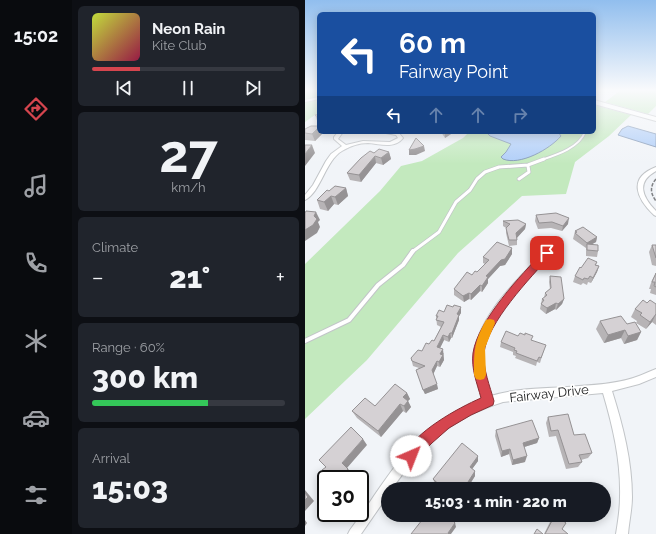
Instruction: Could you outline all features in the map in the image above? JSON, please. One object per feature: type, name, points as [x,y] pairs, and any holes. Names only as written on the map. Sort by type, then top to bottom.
[{"type":"main road","points":[[641,115],[656,119]]},
{"type":"street","points":[[339,134],[336,139],[345,146]]},
{"type":"street","points":[[305,198],[314,187],[331,156],[338,150],[345,146],[364,142],[391,144],[401,138],[397,134]]},
{"type":"street","points":[[656,169],[648,173],[641,181],[640,191],[646,203],[656,214]]},
{"type":"street","points":[[488,401],[479,369],[479,353],[483,337],[506,300],[547,253]]},
{"type":"street","name":"Fairway Drive","points":[[354,534],[411,456],[427,438],[466,411],[488,401],[522,394],[606,387],[631,382],[656,373]]},
{"type":"street","points":[[606,387],[619,428],[624,459],[626,497],[622,534]]},
{"type":"lane","points":[[305,341],[349,320],[378,285],[403,265],[413,251],[439,232],[456,202],[470,190],[483,174],[499,167],[527,166],[572,147],[584,134]]},
{"type":"lane","points":[[519,179],[529,172],[527,166]]},
{"type":"path","points":[[656,179],[651,190],[652,196],[656,201]]},
{"type":"green space","points":[[305,115],[315,115],[305,122]]},
{"type":"green space","points":[[596,115],[631,115],[609,136],[575,162],[566,194],[522,196],[458,253],[367,360],[305,419],[305,264],[380,191],[401,166],[422,161],[463,138],[467,134],[596,134]]},
{"type":"water","points":[[628,126],[656,134],[656,147],[618,135],[622,129]]},
{"type":"water","points":[[488,134],[560,134],[561,136],[550,146],[534,155],[510,161],[501,157],[511,144]]},
{"type":"building","points":[[311,126],[317,126],[317,129],[312,134],[305,133],[305,129]]},
{"type":"building","points":[[416,138],[424,146],[409,150]]},
{"type":"building","points":[[305,145],[312,145],[305,154]]},
{"type":"building","points":[[379,149],[389,152],[381,158],[375,156],[359,175],[347,173],[370,151],[374,153]]},
{"type":"building","points":[[335,186],[346,188],[335,197],[331,196],[324,202],[317,200],[327,190],[329,191]]},
{"type":"building","points":[[306,211],[316,212],[314,216],[317,219],[313,225],[305,230],[305,213]]},
{"type":"building","points":[[556,213],[569,218],[563,226],[552,222],[539,223],[536,215]]},
{"type":"building","points":[[518,220],[526,224],[516,233],[517,240],[509,240],[506,228],[510,224],[503,221]]},
{"type":"building","points":[[583,227],[597,237],[587,243],[575,233],[577,232],[575,231]]},
{"type":"building","points":[[497,242],[512,248],[505,259],[501,260],[486,276],[488,277],[482,286],[480,285],[471,294],[469,293],[463,296],[454,289],[467,272],[472,275],[489,260],[483,257]]},
{"type":"building","points":[[587,244],[598,245],[598,251],[587,250]]},
{"type":"building","points":[[652,245],[656,245],[656,258]]},
{"type":"building","points":[[588,258],[597,262],[595,265],[599,266],[593,278],[590,276],[588,279],[584,278],[583,280],[575,276],[580,267],[581,268]]},
{"type":"building","points":[[656,273],[656,287],[654,286],[655,282],[652,282]]},
{"type":"building","points":[[550,276],[561,277],[564,299],[558,304],[556,303],[547,308],[541,304],[544,300],[542,299],[547,295],[545,293],[551,288]]},
{"type":"building","points":[[643,300],[647,303],[650,300],[656,304],[656,314],[650,322],[640,315],[642,313],[635,309]]},
{"type":"building","points":[[447,305],[461,307],[457,314],[459,315],[452,333],[450,333],[448,337],[443,335],[437,347],[443,349],[440,354],[443,355],[439,362],[437,361],[432,370],[437,384],[423,390],[416,370],[425,366],[412,361],[411,358],[418,350],[422,351],[426,343],[429,344],[432,340],[434,341],[444,322],[436,320],[438,316],[436,316],[439,310],[444,312]]},
{"type":"building","points":[[621,316],[627,324],[635,322],[641,332],[628,336],[625,330],[608,335],[600,321]]},
{"type":"building","points":[[506,331],[518,336],[520,333],[525,335],[525,333],[533,336],[531,340],[546,345],[541,358],[539,357],[537,361],[516,353],[517,351],[514,350],[515,348],[501,342]]},
{"type":"building","points":[[395,384],[407,393],[403,397],[408,401],[404,406],[400,404],[378,431],[352,411],[365,398],[375,406]]},
{"type":"building","points":[[568,414],[574,435],[585,434],[592,453],[579,455],[582,462],[569,464],[558,430],[551,431],[548,417]]},
{"type":"building","points":[[532,420],[539,438],[523,443],[527,456],[513,460],[510,449],[502,451],[496,430]]},
{"type":"building","points":[[351,427],[363,439],[342,463],[348,469],[347,470],[322,470],[326,467],[319,460]]},
{"type":"building","points":[[462,443],[478,456],[470,467],[475,471],[468,482],[436,482],[433,479]]},
{"type":"building","points":[[305,493],[308,497],[305,500]]},
{"type":"building","points":[[420,522],[455,523],[448,533],[449,534],[411,534]]},
{"type":"building","points":[[551,522],[566,523],[562,529],[568,534],[545,534]]},
{"type":"building","points":[[537,529],[543,534],[534,534]]},
{"type":"slow traffic","points":[[480,375],[480,348],[482,339],[490,323]]},
{"type":"route","points":[[411,456],[427,438],[445,424],[466,411],[488,401],[479,369],[479,353],[483,337],[506,300],[547,253]]}]
